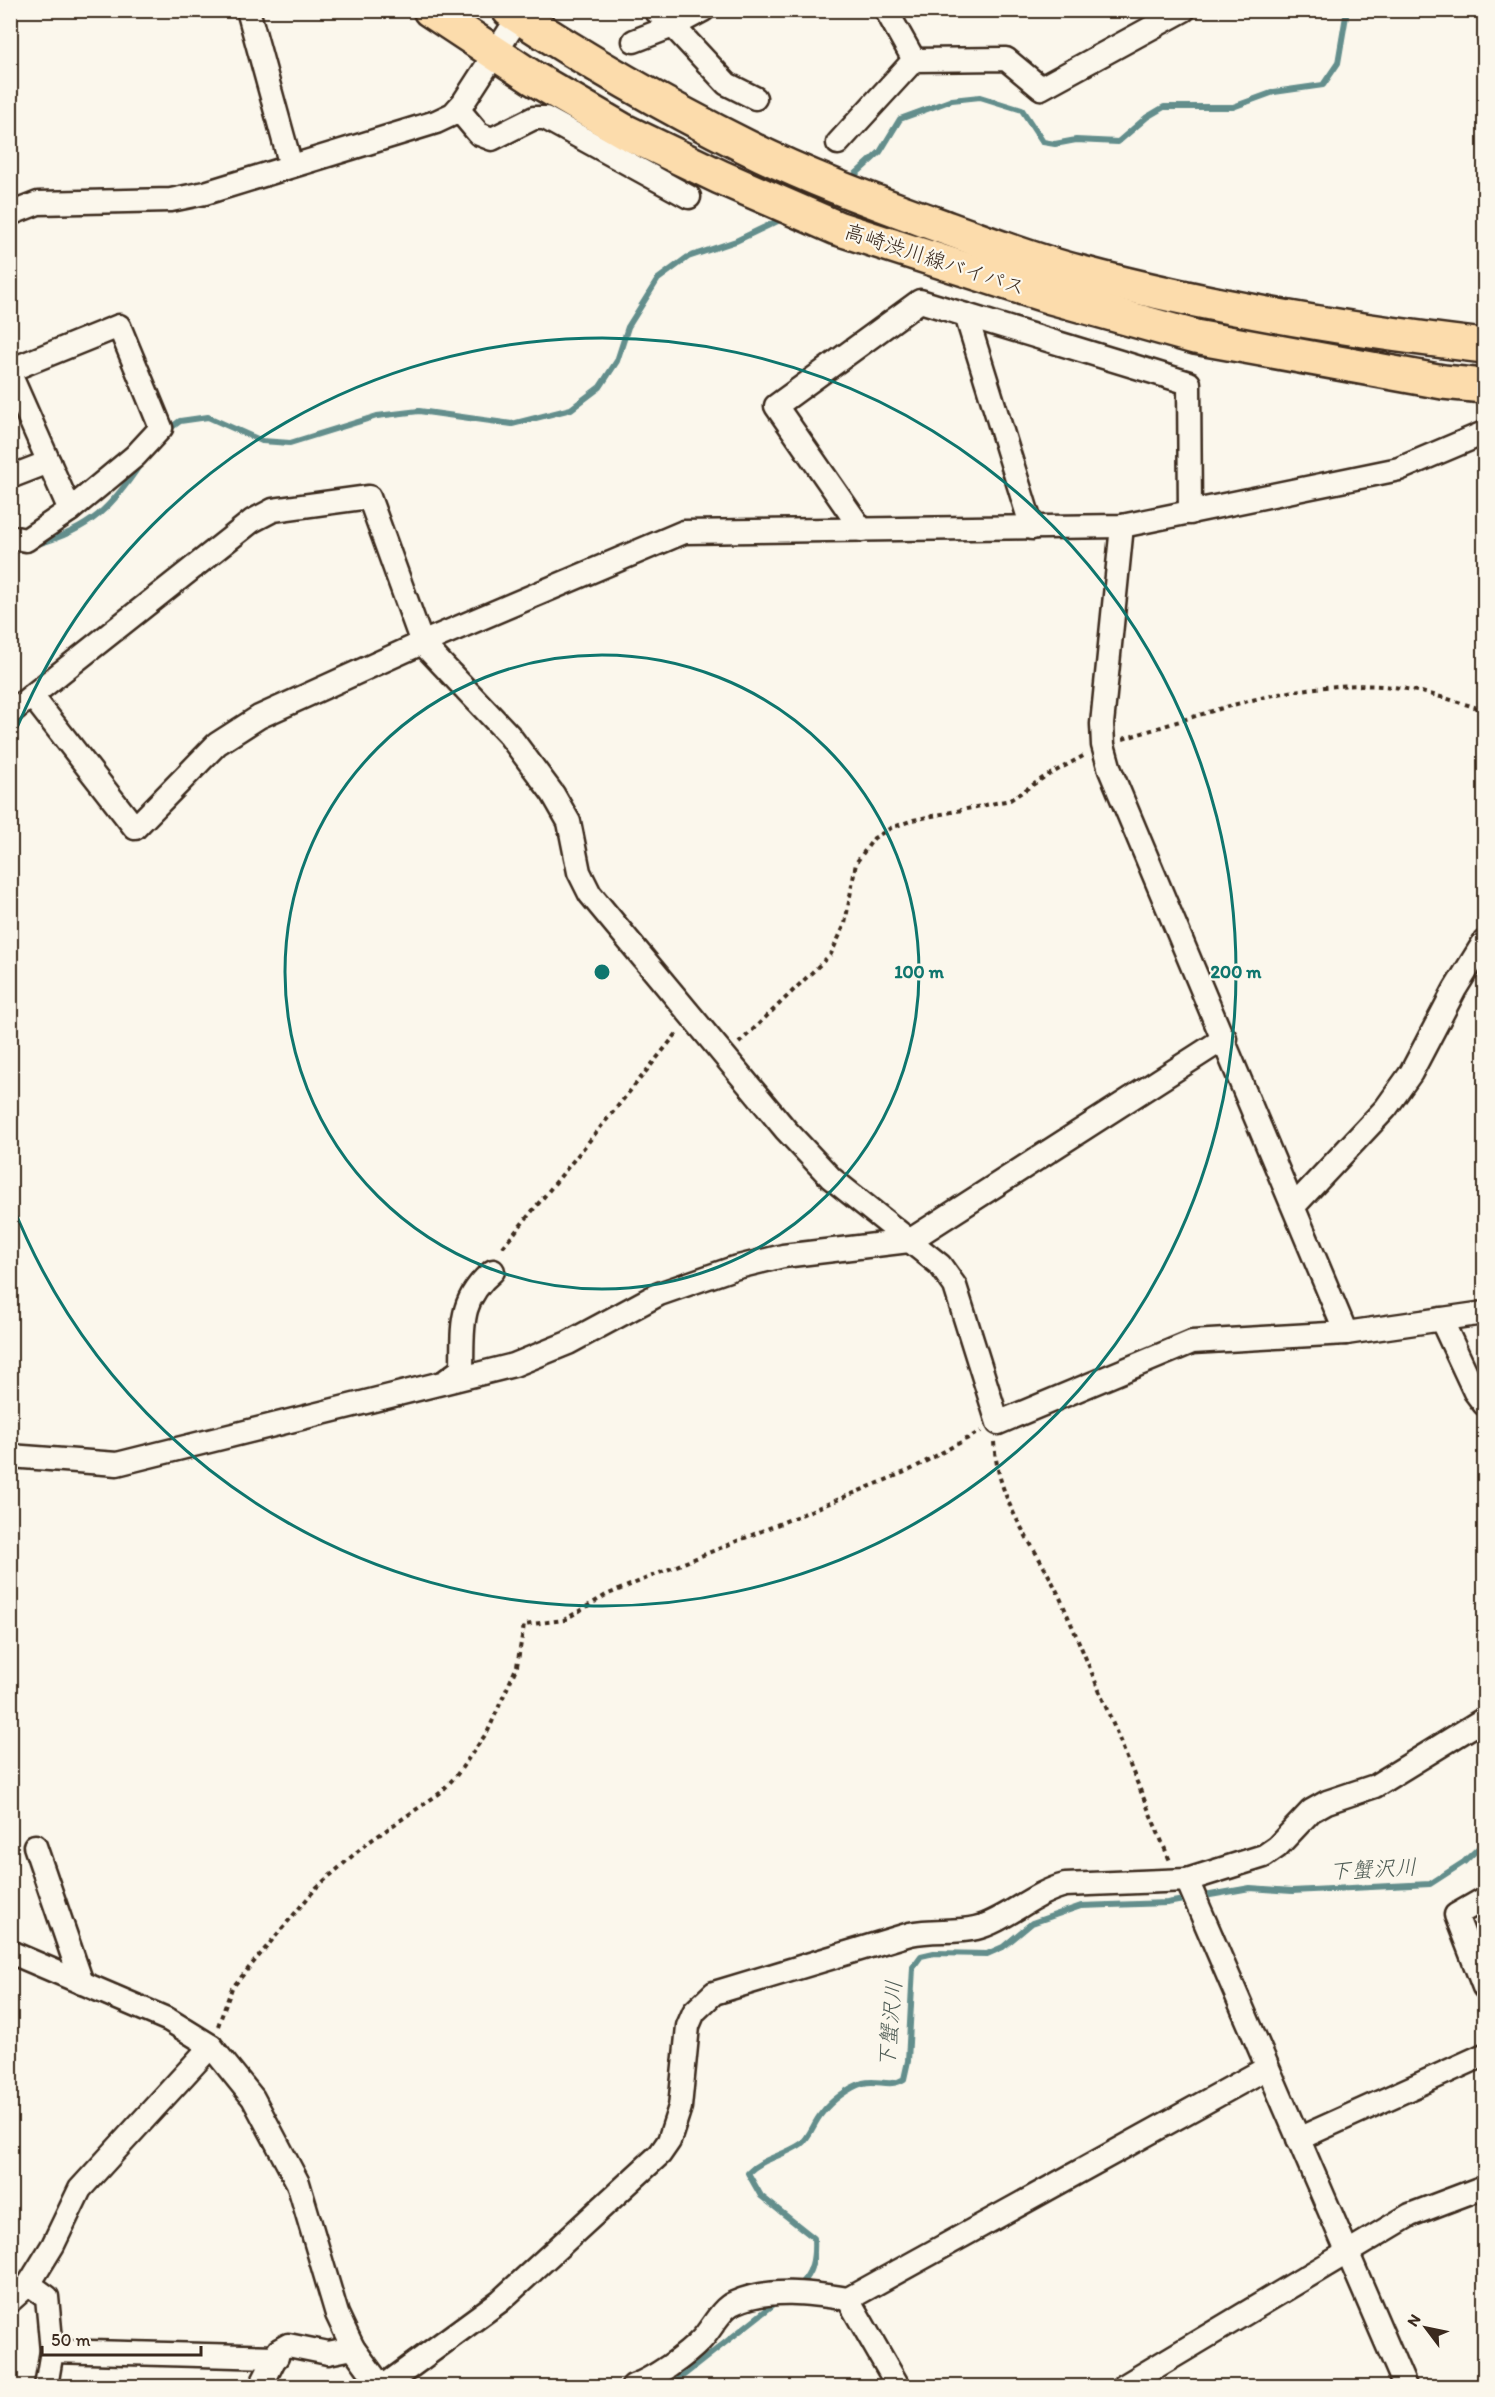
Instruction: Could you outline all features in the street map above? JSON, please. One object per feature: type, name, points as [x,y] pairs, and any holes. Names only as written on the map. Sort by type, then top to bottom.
[{"type":"main road","name":"高崎渋川線バイパス","points":[[430,10],[624,131],[720,177],[837,228],[1052,297],[1195,336],[1443,382],[1485,386]]},
{"type":"main road","name":"高崎渋川線バイパス","points":[[517,13],[649,95],[747,147],[872,201],[1075,272],[1200,303],[1328,325],[1485,346]]},
{"type":"street","points":[[248,10],[291,166]]},
{"type":"street","points":[[655,10],[728,84],[755,98]]},
{"type":"street","points":[[634,41],[673,26],[703,10]]},
{"type":"street","points":[[886,10],[914,60]]},
{"type":"street","points":[[838,143],[914,60],[1006,59],[1041,88],[1184,10]]},
{"type":"street","points":[[10,214],[38,203],[171,200],[205,193],[436,122],[458,109],[517,13]]},
{"type":"street","points":[[458,109],[479,134],[492,139],[534,118],[545,118],[689,197]]},
{"type":"street","points":[[862,530],[776,406],[920,301],[1189,383],[1190,513]]},
{"type":"street","points":[[966,315],[1032,528]]},
{"type":"street","points":[[10,537],[26,540],[70,510],[135,456],[161,428],[119,326],[10,372],[70,510]]},
{"type":"street","points":[[32,696],[135,828],[217,744],[259,717],[422,643],[684,532],[1122,526],[1399,469],[1485,433]]},
{"type":"street","points":[[10,477],[49,462]]},
{"type":"street","points":[[10,713],[252,521],[273,510],[369,497],[422,643],[510,735],[553,794],[569,822],[579,873],[590,894],[786,1130],[831,1178],[940,1265],[955,1286],[998,1423],[1192,1342],[1346,1333],[1485,1313]]},
{"type":"street","points":[[1122,526],[1102,724],[1103,745],[1110,770],[1346,1333]]},
{"type":"street","points":[[1294,1206],[1386,1108],[1411,1073],[1455,989],[1485,942]]},
{"type":"street","points":[[10,1456],[117,1464],[539,1356],[658,1294],[734,1268],[783,1256],[909,1241],[1224,1038]]},
{"type":"street","points":[[447,1380],[462,1369],[465,1308],[474,1288],[493,1271]]},
{"type":"street","points":[[1441,1319],[1475,1392],[1485,1404]]},
{"type":"street","points":[[10,1952],[168,2020],[211,2046],[253,2098],[298,2183],[337,2314],[353,2348],[382,2386],[500,2301],[660,2154],[669,2141],[680,2108],[688,2026],[694,2012],[714,1993],[930,1929],[976,1928],[1050,1889],[1065,1885],[1183,1881],[1264,1856],[1277,1847],[1311,1811],[1327,1802],[1384,1782],[1485,1719]]},
{"type":"street","points":[[35,1846],[82,1983]]},
{"type":"street","points":[[1183,1881],[1405,2386]]},
{"type":"street","points":[[1485,1899],[1456,1915],[1485,1987]]},
{"type":"street","points":[[10,2301],[29,2284],[53,2245],[80,2188],[211,2046]]},
{"type":"street","points":[[1298,2139],[1485,2055]]},
{"type":"street","points":[[633,2386],[645,2382],[700,2341],[732,2303],[769,2293],[816,2294],[848,2299],[1267,2068]]},
{"type":"street","points":[[1124,2386],[1410,2215],[1485,2187]]},
{"type":"street","points":[[29,2284],[47,2297],[52,2351],[46,2386]]},
{"type":"street","points":[[848,2299],[898,2386]]},
{"type":"street","points":[[261,2386],[279,2350],[288,2345],[328,2353],[353,2348]]},
{"type":"street","points":[[52,2351],[277,2357]]},
{"type":"path","points":[[725,1056],[831,954],[845,924],[856,863],[874,838],[891,828],[913,819],[1011,800],[1043,778],[1103,745],[1256,697],[1299,688],[1384,686],[1485,710]]},
{"type":"path","points":[[503,1247],[691,1015]]},
{"type":"path","points":[[998,1423],[993,1435],[996,1467],[1004,1496],[1060,1597],[1183,1881]]},
{"type":"path","points":[[211,2046],[232,1988],[317,1887],[366,1844],[440,1794],[456,1776],[488,1731],[517,1666],[524,1624],[564,1620],[606,1595],[910,1470],[998,1423]]},
{"type":"waterway","points":[[849,180],[880,152],[900,119],[952,100],[980,97],[1022,110],[1043,142],[1055,144],[1076,140],[1118,142],[1147,117],[1164,107],[1233,107],[1274,92],[1323,85],[1338,63],[1347,10]]},
{"type":"waterway","points":[[165,432],[180,421],[208,417],[262,441],[290,443],[377,416],[419,411],[512,424],[571,409],[600,387],[617,361],[628,327],[658,279],[688,257],[736,241],[786,217]]},
{"type":"waterway","points":[[37,544],[72,532],[98,515],[120,492],[141,463]]},
{"type":"waterway","name":"下蟹沢川","points":[[1199,1897],[1250,1888],[1292,1891],[1430,1884],[1464,1862],[1484,1843]]},
{"type":"waterway","name":"下蟹沢川","points":[[798,2286],[810,2271],[814,2238],[761,2196],[748,2173],[760,2164],[801,2144],[825,2109],[840,2095],[863,2083],[894,2083],[904,2079],[908,2061],[913,1967],[921,1956],[934,1953],[987,1954],[1003,1947],[1032,1923],[1081,1906],[1167,1903],[1189,1899]]},
{"type":"waterway","name":"下蟹沢川","points":[[670,2386],[778,2301]]}]
